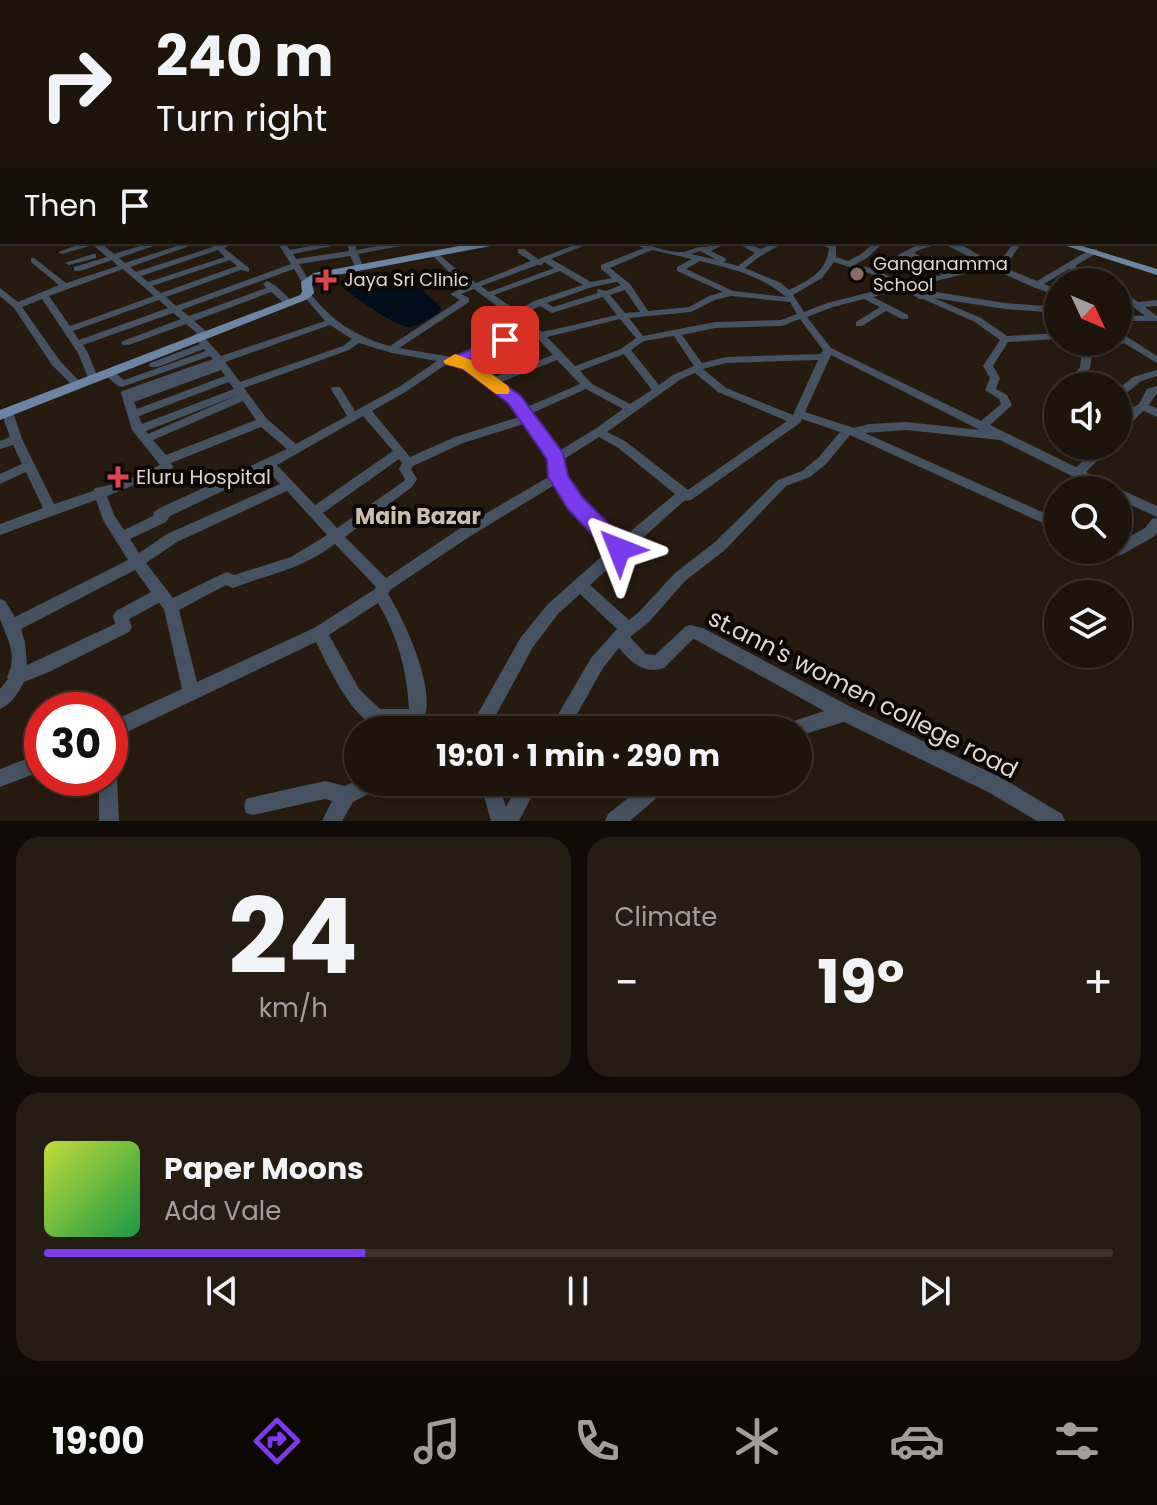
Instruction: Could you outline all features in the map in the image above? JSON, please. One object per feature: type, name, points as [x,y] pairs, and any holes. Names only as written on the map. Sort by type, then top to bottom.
[{"type":"main road","points":[[4,413],[93,378],[129,404],[223,366],[318,275],[435,253],[466,244]]},
{"type":"main road","points":[[1067,244],[1157,272]]},
{"type":"street","points":[[124,244],[101,248],[68,261],[101,248],[141,244]]},
{"type":"street","points":[[17,306],[65,286],[191,244]]},
{"type":"street","points":[[282,244],[319,312],[342,333],[392,349],[468,365],[492,382],[527,415],[556,458],[558,477],[575,504],[619,549]]},
{"type":"street","points":[[287,253],[370,244]]},
{"type":"street","points":[[392,349],[466,300],[454,294],[582,244]]},
{"type":"street","points":[[639,244],[735,266],[777,244]]},
{"type":"street","points":[[706,250],[720,244]]},
{"type":"street","points":[[743,244],[760,252]]},
{"type":"street","points":[[123,536],[161,518],[159,516],[165,512],[295,450],[449,360],[535,332],[623,316],[691,309],[712,298],[731,293],[790,297],[827,271],[836,244]]},
{"type":"street","points":[[851,263],[878,244]]},
{"type":"street","points":[[877,273],[908,253],[934,244]]},
{"type":"street","points":[[951,244],[1044,288]]},
{"type":"street","points":[[573,370],[626,350],[641,339],[715,325],[782,323],[830,305],[991,265],[1011,254],[1017,244]]},
{"type":"street","points":[[136,275],[215,245],[288,302]]},
{"type":"street","points":[[77,344],[350,245]]},
{"type":"street","points":[[350,245],[359,266]]},
{"type":"street","points":[[101,248],[187,320],[263,422],[295,450]]},
{"type":"street","points":[[646,314],[638,297],[604,267],[650,248]]},
{"type":"street","points":[[678,255],[701,248],[790,297],[826,353]]},
{"type":"street","points":[[521,251],[605,294],[641,339]]},
{"type":"street","points":[[1036,285],[1094,251]]},
{"type":"street","points":[[435,253],[452,270],[516,314],[586,385],[631,409]]},
{"type":"street","points":[[908,253],[949,275]]},
{"type":"street","points":[[147,285],[229,258]]},
{"type":"street","points":[[698,259],[680,269],[731,293]]},
{"type":"street","points":[[833,259],[877,273],[921,297],[978,320],[1005,339],[1044,337]]},
{"type":"street","points":[[34,260],[65,286]]},
{"type":"street","points":[[68,330],[242,267]]},
{"type":"street","points":[[490,294],[558,269]]},
{"type":"street","points":[[516,314],[540,302],[617,279]]},
{"type":"street","points":[[540,302],[552,310],[627,286]]},
{"type":"street","points":[[126,343],[273,288]]},
{"type":"street","points":[[0,291],[17,306],[56,363],[77,384]]},
{"type":"street","points":[[45,296],[77,344],[93,378]]},
{"type":"street","points":[[612,304],[638,297]]},
{"type":"street","points":[[866,297],[905,317]]},
{"type":"street","points":[[921,297],[971,298],[1005,306],[1044,309]]},
{"type":"street","points":[[1132,302],[1156,319]]},
{"type":"street","points":[[1136,305],[1157,303]]},
{"type":"street","points":[[859,324],[886,307]]},
{"type":"street","points":[[1132,318],[1156,319]]},
{"type":"street","points":[[129,404],[330,322]]},
{"type":"street","points":[[676,333],[698,368],[722,390],[798,417],[850,431],[1044,519]]},
{"type":"street","points":[[129,404],[223,366],[333,353],[358,339]]},
{"type":"street","points":[[984,424],[1007,405],[1003,397],[990,390],[995,378],[988,366],[1005,339]]},
{"type":"street","points":[[1132,343],[1157,360]]},
{"type":"street","points":[[626,350],[657,389]]},
{"type":"street","points":[[599,432],[621,444],[687,497],[798,417],[826,353]]},
{"type":"street","points":[[556,458],[599,432],[657,389],[698,368],[726,360],[826,353],[984,424],[1001,436],[1083,476]]},
{"type":"street","points":[[492,382],[558,356]]},
{"type":"street","points":[[129,404],[223,366]]},
{"type":"street","points":[[1132,383],[1157,373]]},
{"type":"street","points":[[315,512],[404,458],[527,415],[586,385]]},
{"type":"street","points":[[15,677],[43,667],[124,627],[121,616],[227,578],[233,582],[251,572],[273,569],[302,559],[408,484],[411,479],[405,469],[404,458],[336,389]]},
{"type":"street","points":[[1132,416],[1151,391],[1157,389]]},
{"type":"street","points":[[0,530],[99,491],[135,482],[167,467],[129,404]]},
{"type":"street","points":[[1132,407],[1157,413]]},
{"type":"street","points":[[4,413],[50,510]]},
{"type":"street","points":[[164,461],[263,422]]},
{"type":"street","points":[[566,716],[597,663],[624,632],[644,617],[680,577],[720,546],[782,483],[806,474],[850,431],[870,426],[896,426],[1001,436]]},
{"type":"street","points":[[0,445],[16,439]]},
{"type":"street","points":[[1077,473],[1091,460]]},
{"type":"street","points":[[269,464],[382,590],[401,625],[412,660],[417,716]]},
{"type":"street","points":[[0,479],[28,466]]},
{"type":"street","points":[[128,723],[319,633],[464,533],[558,477]]},
{"type":"street","points":[[12,626],[137,562],[172,538],[289,485]]},
{"type":"street","points":[[99,491],[108,516],[166,600],[191,693]]},
{"type":"street","points":[[486,716],[527,642],[553,609],[684,494]]},
{"type":"street","points":[[1132,500],[1157,512]]},
{"type":"street","points":[[1132,542],[1150,532],[1157,523]]},
{"type":"street","points":[[579,584],[624,632]]},
{"type":"street","points":[[0,606],[22,652],[10,693],[0,701]]},
{"type":"street","name":"st.ann's women college road","points":[[624,632],[642,661],[651,664],[658,663],[690,632],[698,633],[845,713],[995,785],[1055,821]]},
{"type":"street","points":[[319,633],[353,695],[376,716]]},
{"type":"street","points":[[812,723],[845,713]]},
{"type":"street","points":[[0,778],[24,769]]},
{"type":"street","points":[[253,806],[325,790],[344,795]]},
{"type":"street","points":[[108,796],[109,821]]},
{"type":"street","points":[[332,821],[345,796]]},
{"type":"street","points":[[493,796],[501,821]]},
{"type":"street","points":[[509,821],[522,796]]},
{"type":"street","points":[[615,821],[645,796]]},
{"type":"water","points":[[405,274],[441,307],[439,313],[410,327],[386,317],[341,286]]},
{"type":"slow traffic","points":[[455,359],[451,361],[468,365],[502,390]]},
{"type":"place","name":"Ganganamma School","points":[[857,274]]},
{"type":"place","name":"Jaya Sri Clinic","points":[[326,280]]},
{"type":"place","name":"Eluru Hospital","points":[[118,477]]},
{"type":"district","name":"Main Bazar","points":[[418,516]]},
{"type":"route","points":[[505,340],[451,361],[468,365],[514,399],[556,458],[558,477],[575,504],[619,549]]}]
